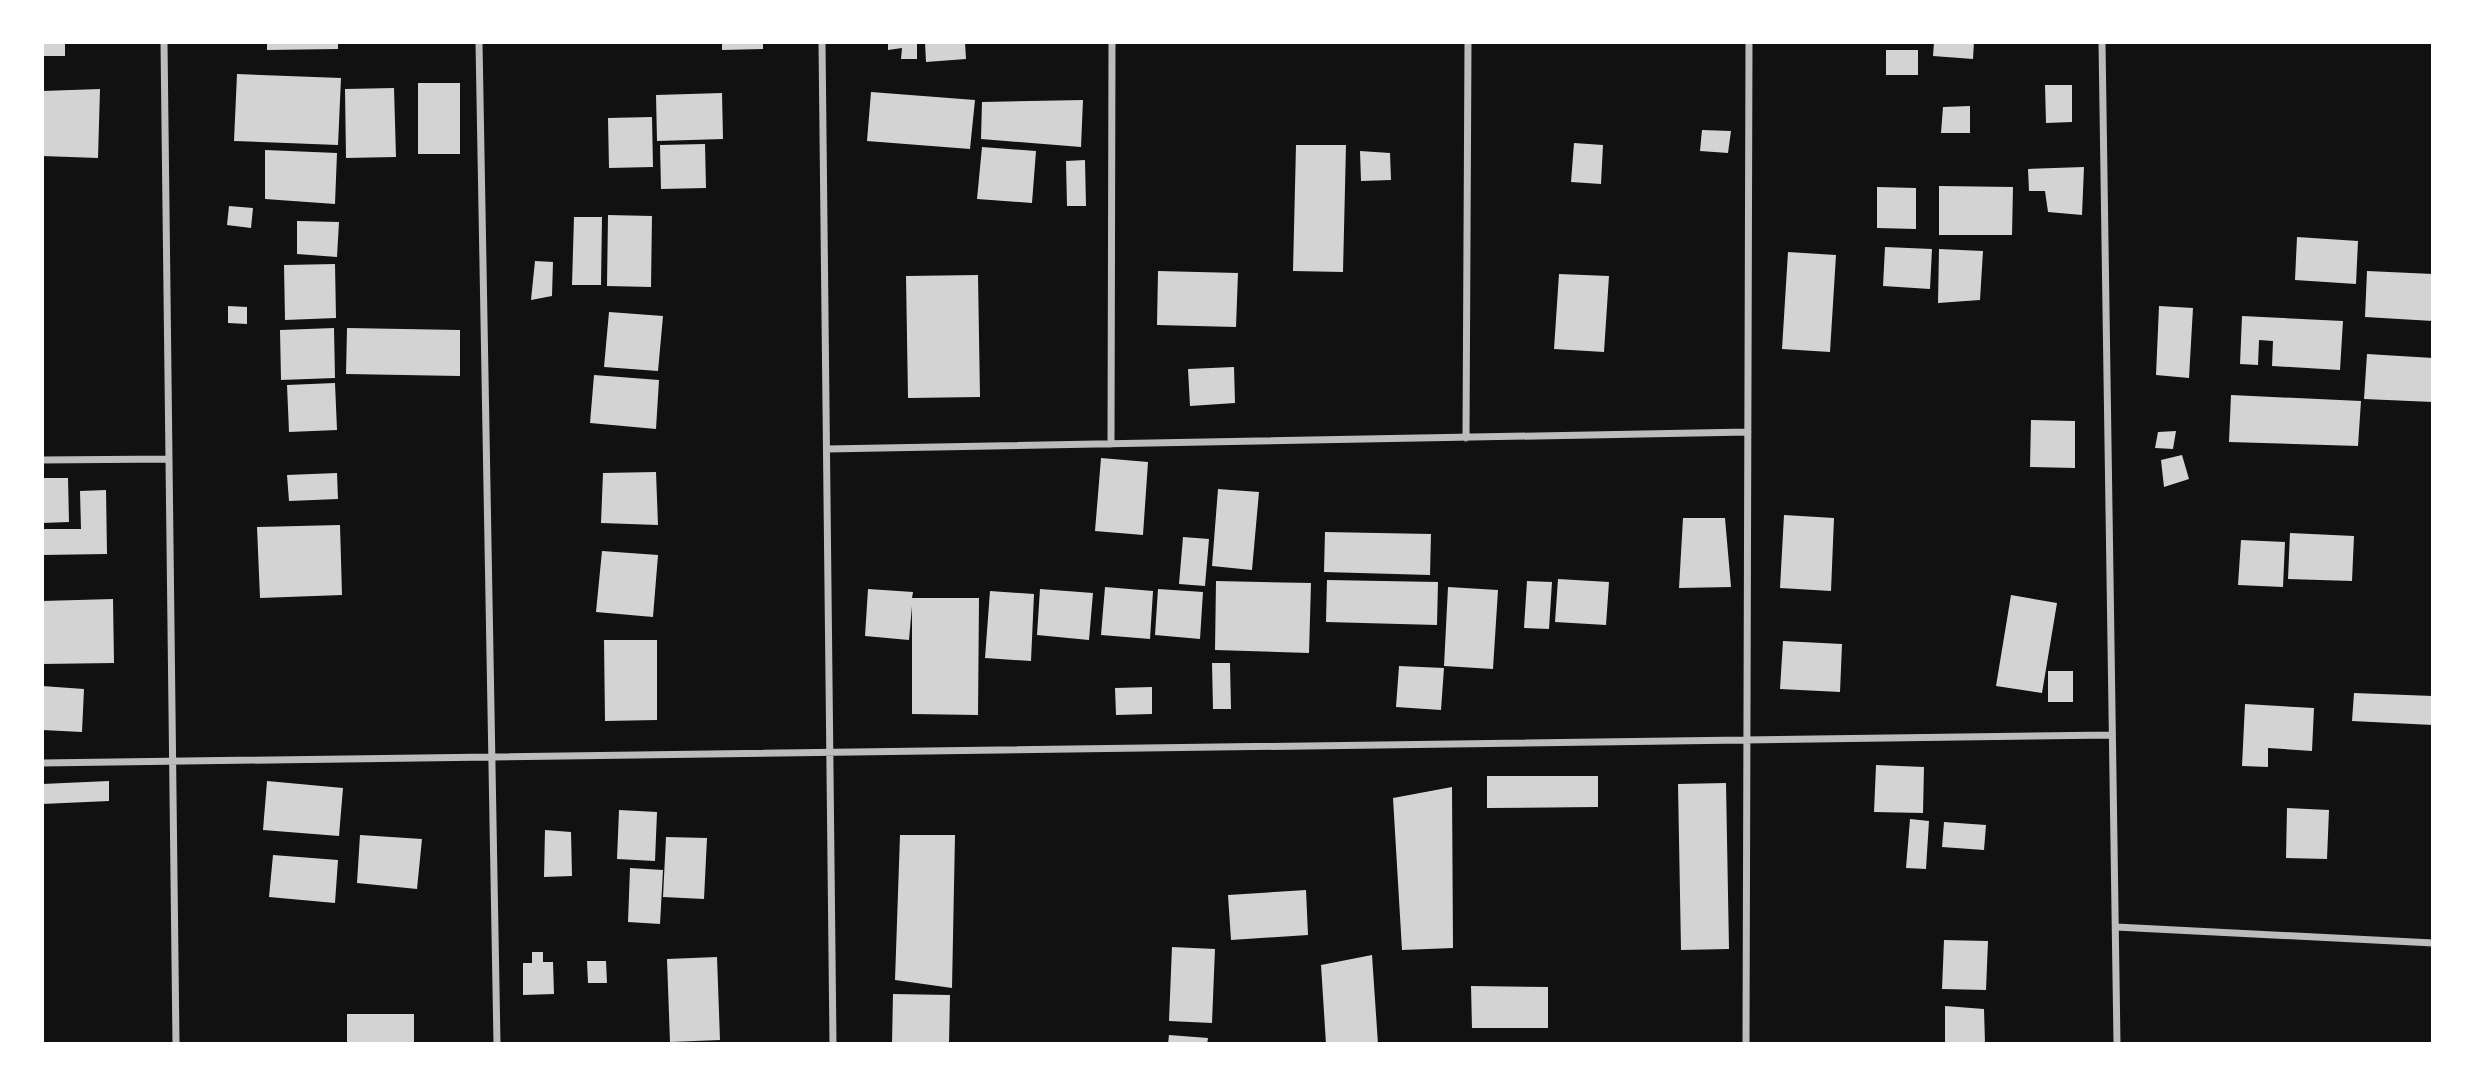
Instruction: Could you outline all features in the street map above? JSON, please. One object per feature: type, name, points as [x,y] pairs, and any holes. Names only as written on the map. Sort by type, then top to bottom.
[{"type":"street","points":[[164,42],[176,1044]]},
{"type":"street","points":[[479,42],[497,1044]]},
{"type":"street","points":[[822,42],[834,1044]]},
{"type":"street","points":[[1111,444],[1112,42]]},
{"type":"street","points":[[1466,438],[1468,42]]},
{"type":"street","points":[[1746,1044],[1749,42]]},
{"type":"street","points":[[2102,42],[2117,1044]]},
{"type":"street","points":[[827,449],[1748,432]]},
{"type":"street","points":[[42,460],[169,458]]},
{"type":"street","points":[[42,763],[2112,735]]},
{"type":"street","points":[[2116,927],[2433,943]]},
{"type":"building","points":[[42,42],[65,42],[65,56],[42,56]]},
{"type":"building","points":[[267,42],[338,42],[338,49],[267,50]]},
{"type":"building","points":[[722,42],[763,42],[763,49],[722,50]]},
{"type":"building","points":[[888,42],[917,42],[917,59],[901,59],[902,48],[888,50]]},
{"type":"building","points":[[925,42],[965,42],[966,59],[926,62]]},
{"type":"building","points":[[1934,42],[1974,42],[1973,59],[1933,56]]},
{"type":"building","points":[[1886,50],[1918,50],[1918,75],[1886,75]]},
{"type":"building","points":[[237,74],[341,78],[338,145],[234,141]]},
{"type":"building","points":[[418,83],[460,83],[460,154],[418,154]]},
{"type":"building","points":[[2045,85],[2072,85],[2072,122],[2046,123]]},
{"type":"building","points":[[394,88],[396,157],[346,158],[345,89]]},
{"type":"building","points":[[100,89],[98,158],[42,156],[42,91]]},
{"type":"building","points":[[871,92],[975,100],[970,149],[867,141]]},
{"type":"building","points":[[722,93],[723,139],[657,141],[656,95]]},
{"type":"building","points":[[1083,100],[1081,147],[981,139],[982,102]]},
{"type":"building","points":[[1970,106],[1970,133],[1941,133],[1943,107]]},
{"type":"building","points":[[652,117],[653,167],[609,168],[608,118]]},
{"type":"building","points":[[1702,130],[1731,131],[1728,153],[1700,151]]},
{"type":"building","points":[[1574,143],[1603,145],[1601,184],[1571,182]]},
{"type":"building","points":[[705,144],[706,188],[661,189],[660,145]]},
{"type":"building","points":[[1296,145],[1346,145],[1343,272],[1293,271]]},
{"type":"building","points":[[982,147],[1036,151],[1032,203],[977,199]]},
{"type":"building","points":[[265,150],[337,153],[335,204],[265,199]]},
{"type":"building","points":[[1360,151],[1390,153],[1391,180],[1361,181]]},
{"type":"building","points":[[1085,160],[1086,206],[1067,206],[1066,161]]},
{"type":"building","points":[[2084,167],[2082,215],[2048,212],[2045,191],[2029,191],[2028,169]]},
{"type":"building","points":[[1939,186],[2013,187],[2012,235],[1939,235]]},
{"type":"building","points":[[1877,187],[1916,188],[1916,229],[1877,228]]},
{"type":"building","points":[[229,206],[253,208],[251,228],[227,225]]},
{"type":"building","points":[[608,215],[652,216],[651,287],[607,286]]},
{"type":"building","points":[[574,217],[602,217],[601,285],[572,285]]},
{"type":"building","points":[[297,221],[339,222],[337,257],[297,254]]},
{"type":"building","points":[[2297,237],[2358,241],[2356,284],[2295,280]]},
{"type":"building","points":[[1885,247],[1932,249],[1930,289],[1883,286]]},
{"type":"building","points":[[1939,249],[1983,251],[1980,300],[1938,303]]},
{"type":"building","points":[[1788,252],[1836,255],[1830,352],[1782,349]]},
{"type":"building","points":[[535,261],[553,262],[552,296],[531,300]]},
{"type":"building","points":[[335,264],[336,318],[285,320],[284,265]]},
{"type":"building","points":[[1158,271],[1238,273],[1236,327],[1157,325]]},
{"type":"building","points":[[2367,271],[2433,274],[2433,321],[2365,317]]},
{"type":"building","points":[[1559,274],[1609,276],[1604,352],[1554,349]]},
{"type":"building","points":[[978,275],[980,397],[908,398],[906,276]]},
{"type":"building","points":[[228,306],[247,307],[247,324],[228,323]]},
{"type":"building","points":[[2159,306],[2193,308],[2189,378],[2156,375]]},
{"type":"building","points":[[609,312],[663,316],[658,371],[604,367]]},
{"type":"building","points":[[2242,316],[2343,321],[2340,370],[2272,366],[2273,341],[2259,340],[2258,365],[2240,364]]},
{"type":"building","points":[[334,328],[335,378],[281,380],[280,330]]},
{"type":"building","points":[[347,328],[460,330],[460,376],[346,374]]},
{"type":"building","points":[[2367,354],[2433,358],[2433,402],[2364,399]]},
{"type":"building","points":[[1234,367],[1235,403],[1190,406],[1188,369]]},
{"type":"building","points":[[594,375],[659,380],[656,429],[590,423]]},
{"type":"building","points":[[335,383],[337,430],[289,432],[287,385]]},
{"type":"building","points":[[2231,395],[2361,401],[2358,446],[2229,442]]},
{"type":"building","points":[[2031,420],[2075,421],[2075,468],[2030,467]]},
{"type":"building","points":[[2176,431],[2173,449],[2155,448],[2158,432]]},
{"type":"building","points":[[2182,455],[2189,479],[2164,487],[2161,460]]},
{"type":"building","points":[[1101,458],[1148,462],[1143,535],[1095,531]]},
{"type":"building","points":[[656,472],[658,525],[601,523],[603,473]]},
{"type":"building","points":[[337,473],[338,499],[289,501],[287,475]]},
{"type":"building","points":[[42,478],[68,478],[69,522],[42,523]]},
{"type":"building","points":[[1218,489],[1259,492],[1252,570],[1212,566]]},
{"type":"building","points":[[106,490],[107,554],[42,555],[42,529],[81,529],[80,491]]},
{"type":"building","points":[[1784,515],[1834,518],[1831,591],[1780,588]]},
{"type":"building","points":[[1683,518],[1725,518],[1731,587],[1679,588]]},
{"type":"building","points":[[340,525],[342,595],[260,598],[257,527]]},
{"type":"building","points":[[1325,532],[1431,534],[1430,575],[1324,572]]},
{"type":"building","points":[[2290,533],[2354,536],[2352,581],[2288,579]]},
{"type":"building","points":[[1183,537],[1209,539],[1205,586],[1179,584]]},
{"type":"building","points":[[2241,540],[2285,542],[2283,587],[2238,585]]},
{"type":"building","points":[[602,551],[658,555],[653,617],[596,612]]},
{"type":"building","points":[[1558,579],[1609,582],[1606,625],[1555,622]]},
{"type":"building","points":[[1327,580],[1438,582],[1437,625],[1326,622]]},
{"type":"building","points":[[1216,581],[1311,583],[1309,653],[1215,650]]},
{"type":"building","points":[[1527,581],[1552,582],[1549,629],[1524,628]]},
{"type":"building","points":[[1105,587],[1153,591],[1150,639],[1101,635]]},
{"type":"building","points":[[1448,587],[1498,590],[1493,669],[1444,666]]},
{"type":"building","points":[[868,589],[913,592],[912,598],[979,598],[978,715],[912,714],[912,606],[909,640],[865,636]]},
{"type":"building","points":[[1040,589],[1093,593],[1089,640],[1037,635]]},
{"type":"building","points":[[1158,589],[1203,592],[1200,639],[1155,635]]},
{"type":"building","points":[[990,591],[1034,594],[1031,661],[985,658]]},
{"type":"building","points":[[2011,595],[2057,603],[2042,693],[1996,686]]},
{"type":"building","points":[[113,599],[114,663],[42,664],[42,601]]},
{"type":"building","points":[[604,640],[657,640],[657,720],[605,721]]},
{"type":"building","points":[[1783,641],[1842,644],[1840,692],[1780,689]]},
{"type":"building","points":[[1212,663],[1230,663],[1231,709],[1213,709]]},
{"type":"building","points":[[1399,666],[1444,668],[1441,710],[1396,707]]},
{"type":"building","points":[[2048,671],[2073,671],[2073,702],[2048,702]]},
{"type":"building","points":[[42,686],[84,689],[82,732],[42,730]]},
{"type":"building","points":[[1152,687],[1152,714],[1116,715],[1115,688]]},
{"type":"building","points":[[2354,693],[2433,696],[2433,725],[2352,721]]},
{"type":"building","points":[[2245,704],[2314,708],[2312,751],[2268,748],[2268,767],[2242,766]]},
{"type":"building","points":[[1876,765],[1924,767],[1923,813],[1874,812]]},
{"type":"building","points":[[1487,776],[1598,776],[1598,807],[1487,808]]},
{"type":"building","points":[[109,781],[109,801],[42,804],[42,784]]},
{"type":"building","points":[[267,781],[343,788],[339,836],[263,830]]},
{"type":"building","points":[[1726,783],[1729,949],[1681,950],[1678,784]]},
{"type":"building","points":[[1452,787],[1453,948],[1402,950],[1393,798]]},
{"type":"building","points":[[2287,808],[2329,810],[2327,859],[2286,858]]},
{"type":"building","points":[[619,810],[657,812],[655,861],[617,859]]},
{"type":"building","points":[[1910,819],[1929,821],[1926,869],[1906,868]]},
{"type":"building","points":[[1944,822],[1986,825],[1984,850],[1942,847]]},
{"type":"building","points":[[545,830],[571,832],[572,876],[544,877]]},
{"type":"building","points":[[360,835],[422,839],[417,889],[357,883]]},
{"type":"building","points":[[900,835],[955,835],[952,988],[895,980]]},
{"type":"building","points":[[666,837],[707,838],[704,899],[663,897]]},
{"type":"building","points":[[273,855],[338,860],[335,903],[269,897]]},
{"type":"building","points":[[630,868],[663,870],[660,924],[628,922]]},
{"type":"building","points":[[1306,890],[1308,935],[1231,940],[1228,895]]},
{"type":"building","points":[[1944,940],[1988,941],[1986,990],[1942,989]]},
{"type":"building","points":[[1172,947],[1215,949],[1212,1023],[1169,1021]]},
{"type":"building","points":[[532,952],[543,952],[543,962],[553,962],[554,994],[523,995],[523,963],[532,963]]},
{"type":"building","points":[[1372,955],[1378,1044],[1326,1044],[1321,965]]},
{"type":"building","points":[[717,957],[720,1040],[670,1042],[667,959]]},
{"type":"building","points":[[587,961],[606,961],[607,983],[588,983]]},
{"type":"building","points":[[1471,986],[1548,987],[1548,1028],[1472,1028]]},
{"type":"building","points":[[893,994],[950,995],[949,1044],[892,1044]]},
{"type":"building","points":[[1945,1006],[1984,1009],[1985,1043],[1945,1044]]},
{"type":"building","points":[[347,1014],[414,1014],[414,1044],[347,1044]]},
{"type":"building","points":[[1169,1035],[1208,1038],[1207,1044],[1168,1044]]}]
